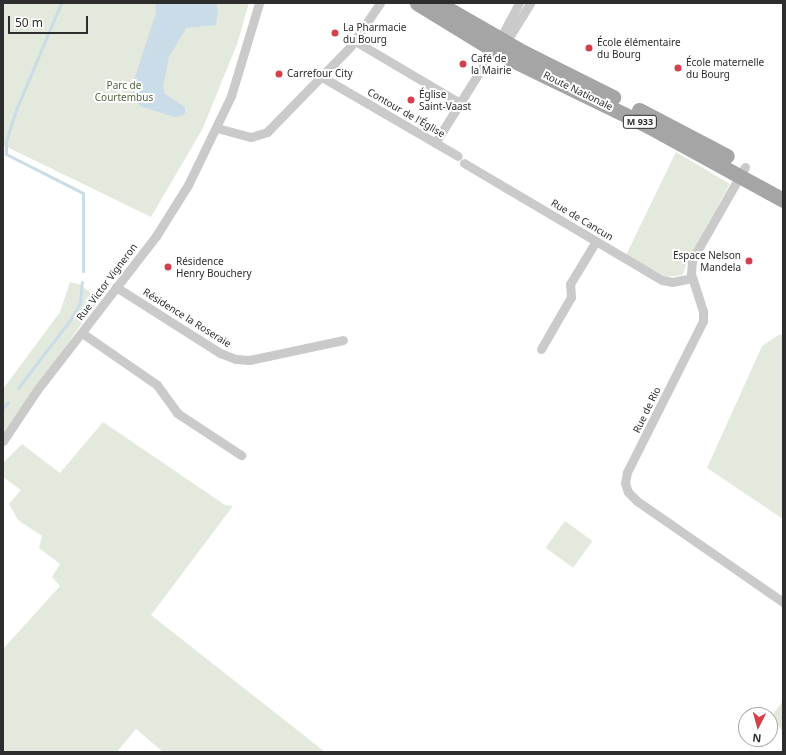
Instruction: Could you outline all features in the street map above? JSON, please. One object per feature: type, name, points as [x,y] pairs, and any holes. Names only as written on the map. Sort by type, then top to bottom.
[{"type":"main road","name":"Route Nationale","points":[[417,3],[648,126],[743,171],[783,188]]},
{"type":"main road","name":"Route Nationale","points":[[438,3],[497,45]]},
{"type":"main road","name":"Route Nationale","points":[[743,171],[783,200]]},
{"type":"street","name":"Rue Victor Vigneron","points":[[3,441],[37,390],[82,333],[173,210],[217,128],[245,57],[259,3]]},
{"type":"street","points":[[217,128],[245,137],[263,135],[322,77],[355,40],[380,3]]},
{"type":"street","points":[[435,143],[497,45],[519,3]]},
{"type":"street","points":[[497,45],[511,34],[530,3]]},
{"type":"street","points":[[355,40],[460,103]]},
{"type":"street","name":"Contour de l'Église","points":[[322,77],[458,156]]},
{"type":"street","name":"Rue de Cancun","points":[[464,163],[662,280],[672,282],[692,278]]},
{"type":"street","name":"Rue de Rio","points":[[743,171],[692,260],[692,278],[703,312],[703,321],[628,472],[626,488],[638,501],[783,602]]},
{"type":"street","points":[[541,350],[571,297],[570,284],[596,242]]},
{"type":"street","name":"Résidence la Roseraie","points":[[116,287],[220,353],[236,359],[248,360],[343,340]]},
{"type":"street","points":[[82,333],[157,385],[177,413],[241,455]]},
{"type":"green space","name":"Parc de Courtembus","points":[[3,3],[249,3],[237,44],[203,128],[151,217],[3,145]]},
{"type":"green space","points":[[676,152],[730,184],[687,262],[683,275],[666,277],[626,255]]},
{"type":"green space","points":[[70,282],[79,284],[99,299],[3,436],[3,389],[60,312]]},
{"type":"green space","points":[[780,334],[783,336],[783,519],[707,468],[762,346]]},
{"type":"green space","points":[[103,422],[225,505],[233,506],[151,615],[325,752],[163,752],[136,729],[117,752],[3,752],[3,649],[60,586],[52,577],[60,564],[39,548],[42,536],[18,520],[9,504],[21,490],[3,477],[3,463],[22,444],[60,473]]},
{"type":"green space","points":[[565,521],[593,541],[573,568],[546,548]]},
{"type":"green space","points":[[783,701],[783,731],[778,726],[778,708]]},
{"type":"water","points":[[155,3],[216,3],[218,10],[216,25],[186,28],[169,57],[163,87],[165,94],[185,107],[185,114],[182,116],[174,117],[140,106],[133,97],[132,86],[156,13]]},
{"type":"waterway","points":[[61,3],[16,110],[6,140],[6,154],[83,193],[83,271]]},
{"type":"waterway","points":[[18,388],[70,320],[80,303],[82,282]]},
{"type":"waterway","points":[[3,408],[8,402]]},
{"type":"place","name":"La Pharmacie du Bourg","points":[[335,33]]},
{"type":"place","name":"École élémentaire du Bourg","points":[[589,48]]},
{"type":"place","name":"Café de la Mairie","points":[[463,64]]},
{"type":"place","name":"École maternelle du Bourg","points":[[678,68]]},
{"type":"place","name":"Carrefour City","points":[[279,74]]},
{"type":"place","name":"Église Saint-Vaast","points":[[411,100]]},
{"type":"place","name":"Espace Nelson Mandela","points":[[749,261]]},
{"type":"place","name":"Résidence Henry Bouchery","points":[[168,267]]}]
